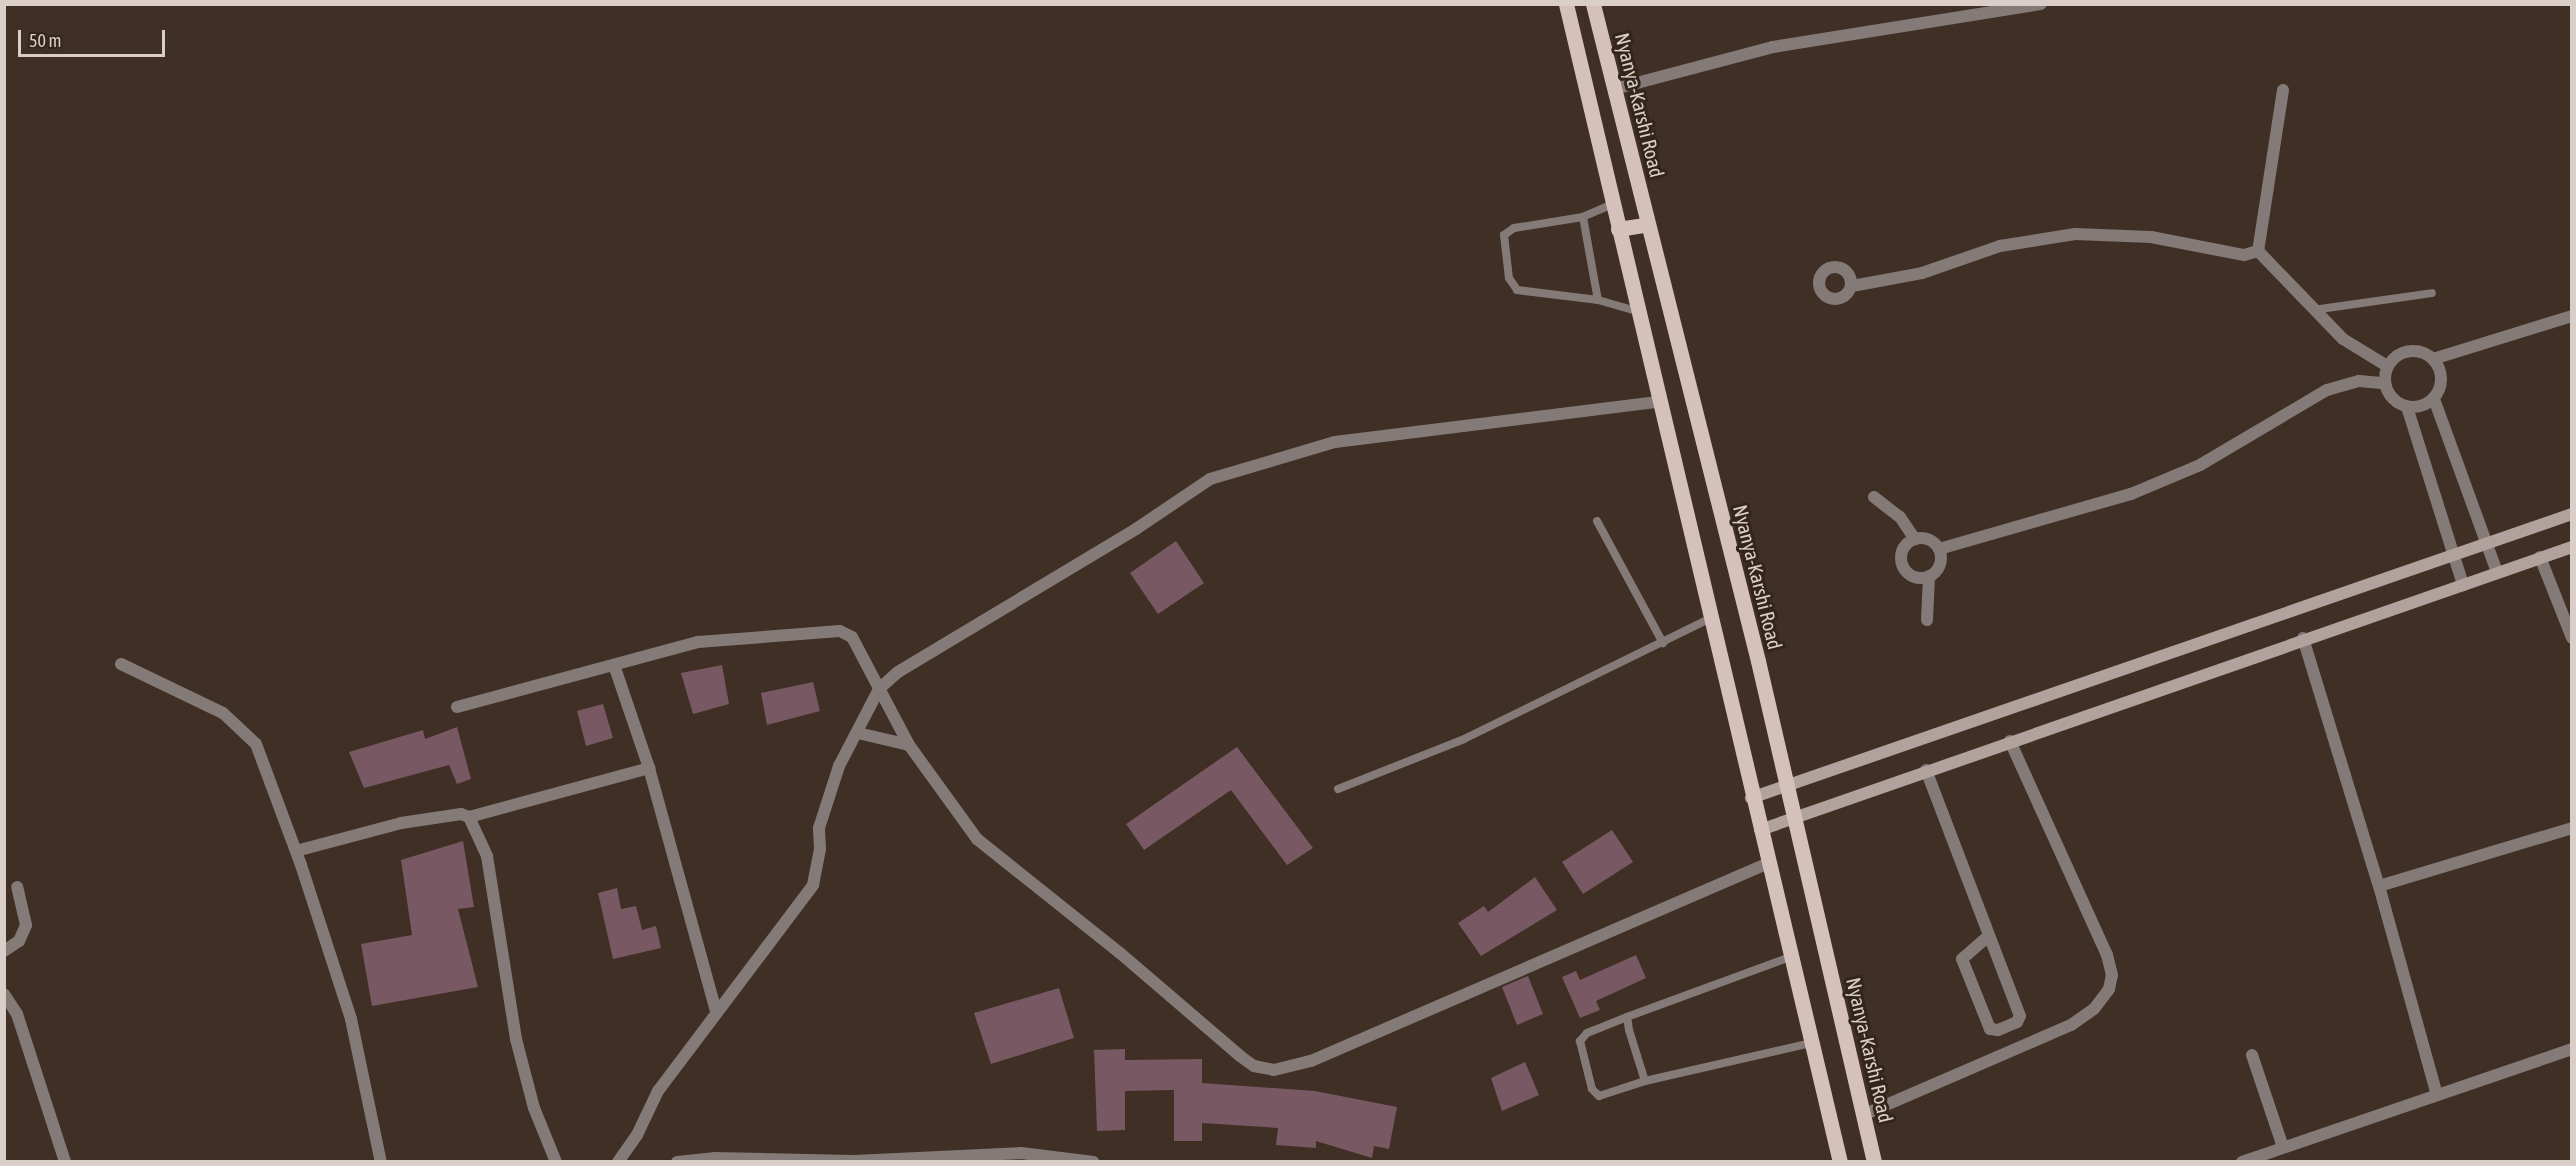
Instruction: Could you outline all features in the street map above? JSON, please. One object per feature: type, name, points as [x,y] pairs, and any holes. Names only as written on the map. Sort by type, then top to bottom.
[{"type":"main road","points":[[1566,4],[1751,798],[1840,1161]]},
{"type":"main road","name":"Nyanya-Karshi Road","points":[[1593,4],[1787,786],[1874,1161]]},
{"type":"main road","points":[[1618,229],[1648,224]]},
{"type":"street","points":[[1614,90],[1773,47],[2041,4]]},
{"type":"street","points":[[2258,251],[2283,90]]},
{"type":"street","points":[[1852,286],[1922,273],[2000,246],[2075,234],[2151,237],[2244,255],[2258,251]]},
{"type":"street","points":[[2258,251],[2343,339],[2387,366]]},
{"type":"street","points":[[2433,359],[2441,383],[2433,399],[2423,406],[2407,407],[2392,399],[2384,383],[2387,366],[2408,351],[2433,359],[2571,316]]},
{"type":"street","points":[[1939,549],[2131,494],[2200,465],[2327,390],[2359,381],[2384,383]]},
{"type":"street","points":[[2433,399],[2497,572]]},
{"type":"street","points":[[618,1161],[637,1135],[658,1091],[813,885],[820,849],[819,828],[827,798],[879,689],[898,672],[1137,529],[1210,479],[1335,442],[1658,402]]},
{"type":"street","points":[[2407,407],[2455,553],[2463,585]]},
{"type":"street","points":[[1874,497],[1907,525],[1915,539]]},
{"type":"street","points":[[1751,798],[2571,514]]},
{"type":"street","points":[[1927,620],[1929,576],[1941,562],[1939,549],[1930,540],[1915,539],[1903,551],[1902,564],[1910,574],[1929,576]]},
{"type":"street","points":[[1760,830],[2303,638],[2571,547]]},
{"type":"street","points":[[2540,557],[2571,638]]},
{"type":"street","points":[[457,706],[698,642],[840,631],[852,637],[909,745],[977,839],[1120,953],[1240,1056],[1254,1066],[1274,1070],[1311,1061],[1768,863]]},
{"type":"street","points":[[2303,638],[2379,886],[2437,1095]]},
{"type":"street","points":[[121,664],[188,693],[243,729],[256,744],[296,851],[351,1019],[381,1161]]},
{"type":"street","points":[[614,665],[649,768],[716,1012]]},
{"type":"street","points":[[858,734],[909,745]]},
{"type":"street","points":[[1863,1115],[2072,1025],[2094,1009],[2109,989],[2112,975],[2107,955],[2010,741]]},
{"type":"street","points":[[296,851],[401,823],[461,814],[469,817],[649,768]]},
{"type":"street","points":[[1926,770],[2020,1016],[2017,1022],[1998,1030],[1990,1029],[1962,959],[1989,936]]},
{"type":"street","points":[[469,817],[487,856],[516,1039],[534,1108],[556,1161]]},
{"type":"street","points":[[2379,886],[2571,828]]},
{"type":"street","points":[[4,951],[18,941],[26,925],[17,887]]},
{"type":"street","points":[[4,994],[17,1014],[65,1161]]},
{"type":"street","points":[[2242,1161],[2571,1049]]},
{"type":"street","points":[[2252,1055],[2283,1148]]},
{"type":"street","points":[[681,1161],[854,1161],[1021,1153],[1093,1161]]},
{"type":"lane","points":[[1613,204],[1583,217],[1514,228],[1504,236],[1509,278],[1517,290],[1598,300],[1636,311]]},
{"type":"lane","points":[[1583,217],[1598,300]]},
{"type":"lane","points":[[2313,310],[2432,293]]},
{"type":"lane","points":[[1597,521],[1663,643]]},
{"type":"lane","points":[[1338,789],[1464,739],[1709,620]]},
{"type":"lane","points":[[1790,957],[1626,1017],[1587,1033],[1580,1041],[1592,1089],[1599,1096],[1645,1081],[1811,1042]]},
{"type":"lane","points":[[1626,1017],[1645,1081]]},
{"type":"building","points":[[1176,541],[1204,583],[1158,614],[1130,573]]},
{"type":"building","points":[[722,665],[729,704],[693,714],[681,673]]},
{"type":"building","points":[[813,682],[820,711],[767,725],[761,693]]},
{"type":"building","points":[[603,704],[613,738],[586,746],[577,711]]},
{"type":"building","points":[[457,727],[471,779],[457,784],[449,765],[364,788],[349,752],[423,730],[425,739]]},
{"type":"building","points":[[1237,747],[1313,848],[1287,865],[1231,790],[1144,850],[1126,824]]},
{"type":"building","points":[[1612,830],[1633,862],[1583,894],[1562,862]]},
{"type":"building","points":[[463,841],[474,907],[458,909],[478,987],[372,1006],[361,944],[412,935],[401,860]]},
{"type":"building","points":[[1535,877],[1557,910],[1481,956],[1458,923],[1484,906],[1488,912]]},
{"type":"building","points":[[617,888],[621,909],[636,906],[642,930],[656,926],[661,948],[613,959],[598,893]]},
{"type":"building","points":[[1636,955],[1646,978],[1596,1001],[1600,1010],[1580,1018],[1562,977],[1576,971],[1580,980]]},
{"type":"building","points":[[1528,976],[1543,1014],[1517,1025],[1502,987]]},
{"type":"building","points":[[1059,988],[1074,1038],[991,1064],[974,1013]]},
{"type":"building","points":[[1125,1049],[1125,1060],[1202,1059],[1202,1083],[1315,1091],[1397,1107],[1389,1149],[1374,1146],[1372,1158],[1316,1141],[1316,1148],[1276,1145],[1278,1128],[1202,1123],[1202,1141],[1174,1141],[1174,1090],[1125,1091],[1125,1130],[1097,1131],[1094,1050]]},
{"type":"building","points":[[1525,1062],[1539,1095],[1502,1111],[1491,1078]]}]
